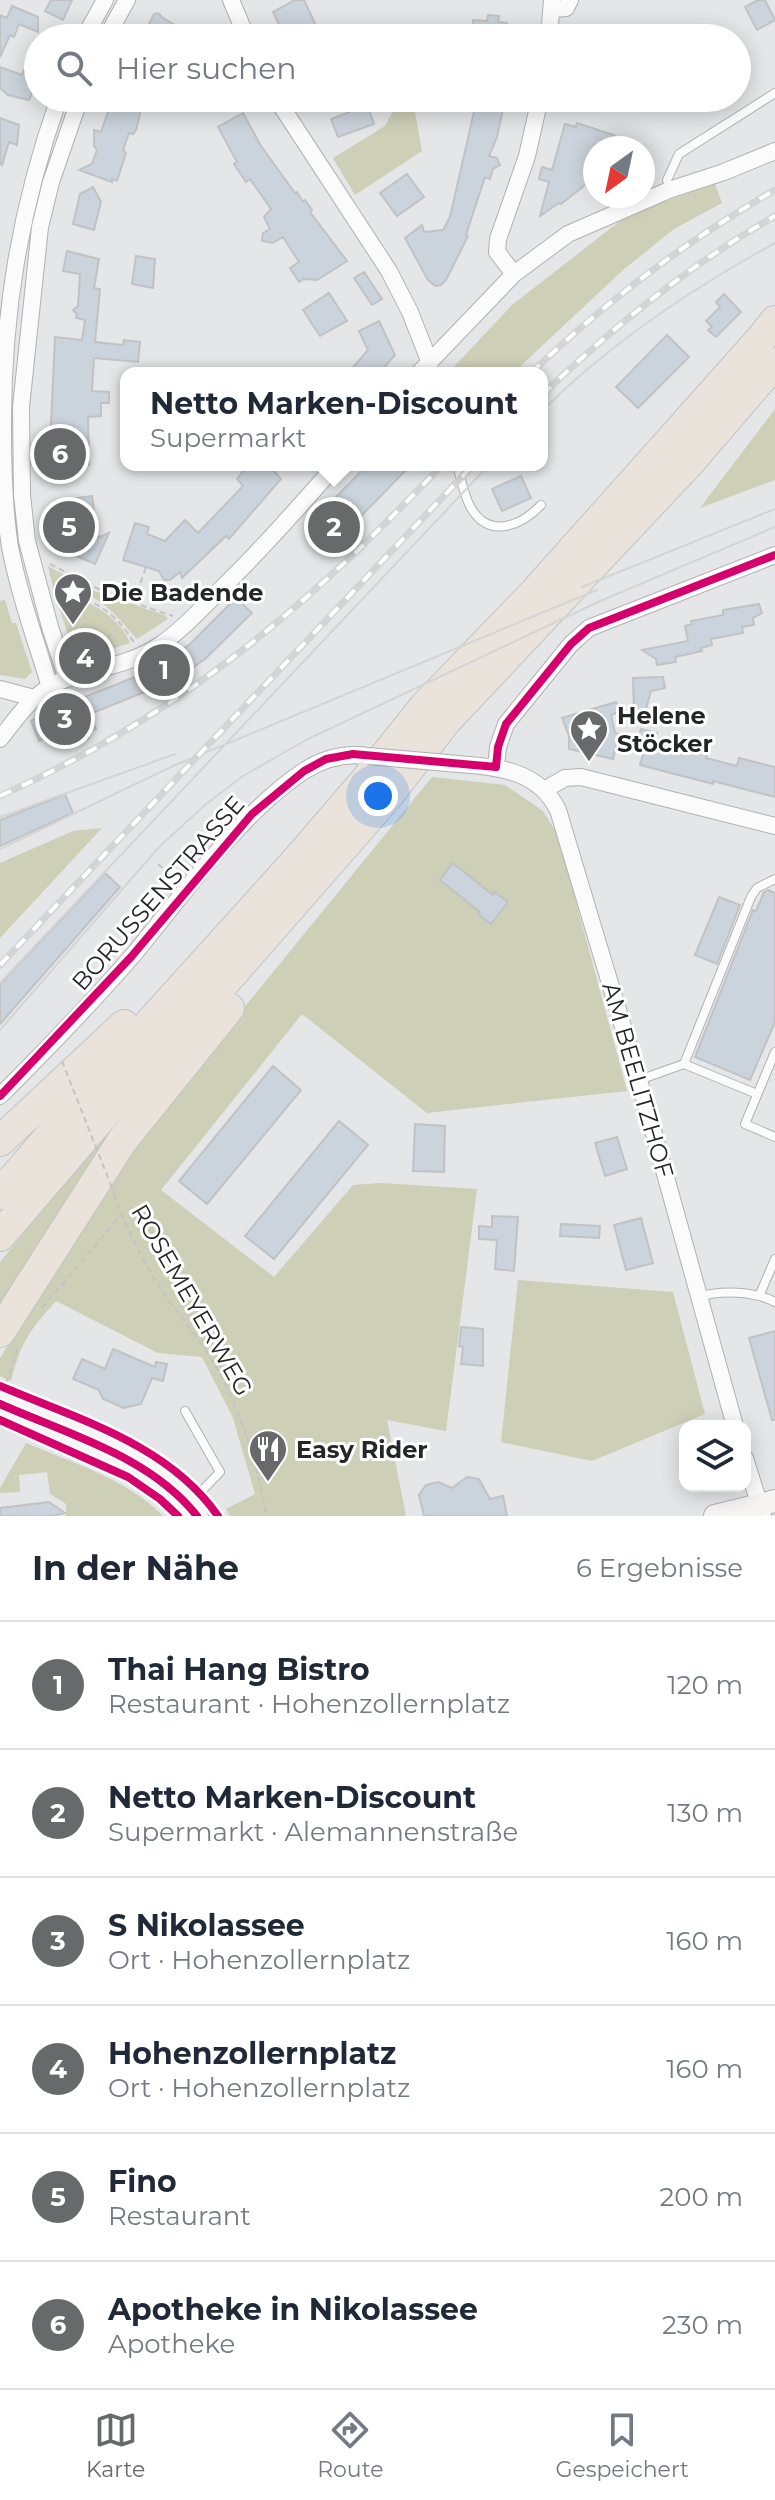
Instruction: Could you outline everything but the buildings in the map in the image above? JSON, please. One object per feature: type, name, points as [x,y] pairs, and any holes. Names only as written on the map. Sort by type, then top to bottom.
[{"type":"highway","points":[[0,1194],[90,1089],[296,861],[424,707],[555,569],[775,321]]},
{"type":"highway","points":[[0,1236],[120,1096],[183,1030],[387,797],[446,721],[690,462],[775,363]]},
{"type":"highway","points":[[9,1340],[122,1141],[351,859],[380,819],[387,797]]},
{"type":"highway","points":[[0,1141],[145,1005],[260,885],[296,861]]},
{"type":"main road","points":[[5,1391],[144,1469],[193,1510]]},
{"type":"main road","points":[[715,1516],[766,1507]]},
{"type":"street","points":[[92,24],[105,0]]},
{"type":"street","points":[[114,24],[127,0]]},
{"type":"street","points":[[231,0],[241,24]]},
{"type":"street","points":[[552,5],[566,8],[570,0]]},
{"type":"street","points":[[50,687],[10,544],[4,497],[2,410],[5,340],[14,269],[29,192],[55,112]]},
{"type":"street","points":[[67,679],[27,541],[22,495],[21,407],[40,227],[51,182],[75,112]]},
{"type":"street","points":[[285,112],[389,271],[414,321],[426,367]]},
{"type":"street","points":[[514,274],[497,252],[498,239],[527,156],[537,112]]},
{"type":"street","points":[[430,367],[514,274],[568,234],[669,190],[775,151]]},
{"type":"street","points":[[0,739],[16,716],[50,687],[139,657],[238,572],[331,471]]},
{"type":"street","points":[[775,555],[589,628],[571,644],[506,724],[498,747],[496,767],[517,772],[544,790],[565,778],[581,777],[775,826]]},
{"type":"street","points":[[0,689],[34,698]]},
{"type":"street","name":"BORUSSENSTRASSE","points":[[0,1096],[131,957],[252,814],[304,771],[326,759],[353,754],[496,767]]},
{"type":"street","name":"AM BEELITZHOF","points":[[544,790],[553,800],[566,831],[733,1420]]},
{"type":"street","points":[[751,1472],[766,1507]]},
{"type":"lane","points":[[751,108],[775,93]]},
{"type":"lane","points":[[669,190],[667,180],[679,154],[745,112]]},
{"type":"lane","points":[[14,269],[34,271]]},
{"type":"lane","points":[[459,471],[469,506],[485,523],[495,527],[519,523],[541,505]]},
{"type":"lane","points":[[10,544],[27,541]]},
{"type":"lane","points":[[684,1064],[751,897],[757,888],[775,879]]},
{"type":"lane","points":[[775,1052],[745,1124],[775,1137]]},
{"type":"lane","points":[[639,1080],[684,1064],[757,1094]]},
{"type":"lane","points":[[760,1294],[775,1259]]},
{"type":"lane","points":[[698,1297],[707,1294],[760,1294],[775,1302]]},
{"type":"lane","points":[[185,1411],[220,1472],[193,1510]]},
{"type":"path","points":[[45,564],[134,603],[174,625]]},
{"type":"path","points":[[134,603],[146,567]]},
{"type":"path","points":[[52,592],[72,594],[96,603],[116,618],[134,644]]},
{"type":"path","points":[[158,864],[175,878]]},
{"type":"path","points":[[37,1314],[122,1214]]},
{"type":"path","points":[[5,1391],[9,1340]]},
{"type":"green space","points":[[392,112],[415,112],[422,151],[355,195],[333,158],[385,126]]},
{"type":"green space","points":[[715,184],[722,203],[674,229],[623,270],[519,367],[454,367],[512,305],[629,214],[655,208],[655,205]]},
{"type":"green space","points":[[775,409],[775,480],[700,508]]},
{"type":"green space","points":[[48,566],[94,591],[168,619],[137,639],[102,603],[81,593],[53,588]]},
{"type":"green space","points":[[58,596],[100,609],[118,624],[130,643],[81,659],[75,656],[56,598]]},
{"type":"green space","points":[[5,600],[32,672],[25,679],[0,675],[0,601]]},
{"type":"green space","points":[[432,777],[505,785],[543,811],[558,835],[627,1091],[427,1113],[302,1014],[161,1190],[274,1277],[353,1185],[380,1183],[477,1189],[446,1431],[387,1420],[406,1516],[230,1516],[226,1509],[255,1494],[233,1418],[202,1357],[158,1353],[56,1301],[27,1338],[11,1381],[0,1376],[0,1358],[151,1122]]},
{"type":"green space","points":[[102,828],[0,938],[0,863],[73,831]]},
{"type":"green space","points":[[149,1089],[0,1317],[0,1262],[97,1144]]},
{"type":"green space","points":[[518,1280],[673,1292],[705,1414],[691,1420],[679,1420],[679,1425],[592,1461],[501,1442]]},
{"type":"green space","points":[[26,1443],[116,1482],[163,1516],[66,1516],[66,1504],[50,1494],[47,1472],[19,1475],[20,1492],[0,1493]]},
{"type":"tram line","points":[[548,405],[595,363],[652,319],[775,243]]},
{"type":"tram line","points":[[0,983],[483,471]]},
{"type":"tram line","points":[[582,587],[775,509]]},
{"type":"tram line","points":[[0,1030],[159,847],[243,776],[306,740],[598,602],[775,527]]},
{"type":"tram line","points":[[0,849],[173,766],[597,590]]},
{"type":"tram line","points":[[0,817],[175,754]]},
{"type":"railway","points":[[538,367],[647,274],[775,190]]},
{"type":"railway","points":[[548,389],[653,298],[712,255],[775,216]]},
{"type":"railway","points":[[0,796],[126,730],[238,653],[342,565],[436,471]]},
{"type":"railway","points":[[0,965],[467,471]]},
{"type":"cycle path","points":[[0,1096],[131,957],[252,814],[304,771],[326,759],[353,754],[496,767],[498,747],[506,724],[571,644],[589,628],[775,555]]},
{"type":"cycle path","points":[[0,1386],[119,1436],[147,1452],[174,1470],[218,1516]]},
{"type":"cycle path","points":[[0,1404],[132,1462],[178,1495],[197,1516]]},
{"type":"cycle path","points":[[0,1420],[128,1477],[178,1516]]},
{"type":"place","name":"Apotheke in Nikolassee","points":[[60,454]]},
{"type":"place","name":"Fino","points":[[69,527]]},
{"type":"place","name":"Netto Marken-Discount","points":[[334,527]]},
{"type":"place","name":"Die Badende","points":[[73,626]]},
{"type":"place","name":"Hohenzollernplatz","points":[[85,658]]},
{"type":"place","name":"Thai Hang Bistro","points":[[164,670]]},
{"type":"place","name":"S Nikolassee","points":[[65,719]]},
{"type":"place","name":"Helene Stöcker","points":[[589,763]]},
{"type":"place","name":"Easy Rider","points":[[268,1483]]}]
